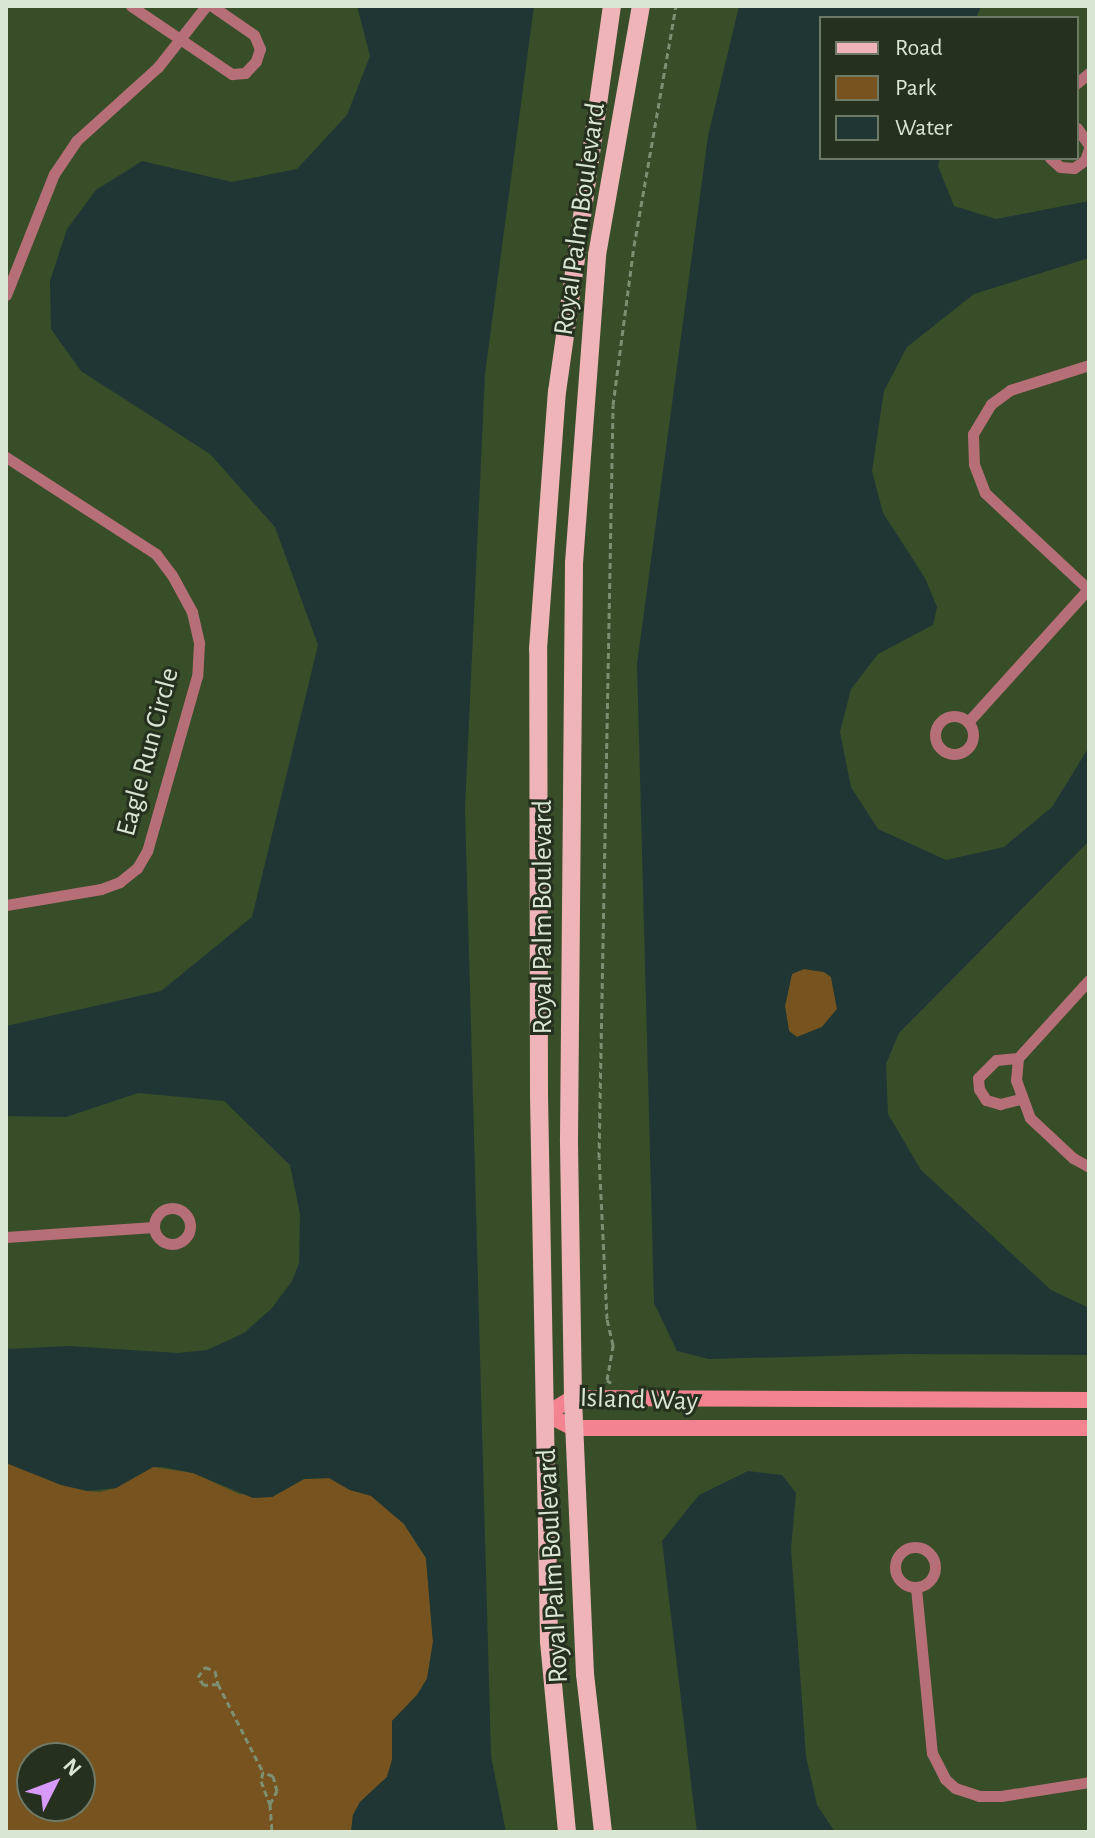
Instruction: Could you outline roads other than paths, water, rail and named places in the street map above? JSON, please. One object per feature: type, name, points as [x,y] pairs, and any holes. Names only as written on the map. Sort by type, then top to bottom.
[{"type":"main road","name":"Royal Palm Boulevard","points":[[567,1832],[549,1641],[539,1093],[538,649],[557,392],[612,6]]},
{"type":"main road","name":"Royal Palm Boulevard","points":[[603,1832],[585,1674],[573,1398],[569,1139],[574,563],[597,255],[641,6]]},
{"type":"street","points":[[131,6],[232,74],[245,73],[256,61],[260,49],[254,35],[212,6]]},
{"type":"street","points":[[6,295],[11,262],[54,174],[76,141],[158,67],[206,6]]},
{"type":"street","points":[[1052,160],[1060,167],[1074,168],[1085,160],[1089,147],[1084,133],[1079,129]]},
{"type":"street","points":[[968,722],[1088,589],[985,493],[974,464],[973,434],[991,404],[1010,390],[1089,365]]},
{"type":"street","name":"Eagle Run Circle","points":[[6,457],[156,554],[172,575],[192,612],[199,643],[197,676],[147,851],[137,868],[120,882],[101,889],[6,905]]},
{"type":"street","points":[[1089,980],[1018,1058],[1016,1080],[1020,1099],[1030,1118],[1073,1158],[1089,1167]]},
{"type":"street","points":[[1018,1058],[996,1060],[978,1078],[979,1089],[986,1100],[1000,1104],[1020,1099]]},
{"type":"street","points":[[6,1237],[154,1227]]},
{"type":"street","name":"Island Way","points":[[546,1414],[573,1398],[1089,1400]]},
{"type":"street","name":"Island Way","points":[[546,1414],[574,1428],[1089,1428]]},
{"type":"street","points":[[916,1588],[932,1753],[945,1779],[955,1788],[979,1796],[1001,1796],[1089,1782]]},
{"type":"water","points":[[357,6],[534,6],[485,374],[465,808],[491,1756],[506,1832],[351,1832],[353,1815],[360,1802],[387,1777],[392,1760],[392,1721],[417,1695],[427,1679],[433,1642],[426,1558],[404,1524],[371,1496],[350,1490],[329,1478],[304,1479],[272,1497],[253,1498],[193,1473],[163,1467],[153,1467],[116,1488],[87,1491],[61,1485],[6,1463],[6,1349],[69,1346],[178,1353],[207,1350],[244,1333],[272,1308],[292,1281],[299,1263],[300,1214],[290,1165],[224,1101],[138,1093],[66,1117],[6,1116],[6,1026],[161,991],[252,917],[318,645],[275,527],[210,454],[81,371],[51,329],[50,281],[67,229],[96,190],[142,161],[232,182],[297,169],[347,115],[370,56]]},
{"type":"water","points":[[739,6],[981,6],[977,16],[819,16],[819,160],[940,160],[938,166],[954,206],[996,219],[1089,201],[1089,258],[974,294],[907,347],[884,391],[872,471],[883,513],[925,578],[937,607],[933,625],[878,654],[851,689],[840,732],[851,787],[878,829],[946,860],[1004,847],[1052,807],[1089,747],[1089,841],[899,1033],[886,1064],[888,1114],[921,1170],[1051,1290],[1089,1308],[1089,1355],[903,1354],[709,1359],[677,1351],[654,1303],[637,664],[708,136]],"holes":[[[804,969],[824,972],[831,977],[837,1009],[822,1027],[797,1037],[789,1031],[785,1006],[792,974]]]},
{"type":"water","points":[[748,1471],[782,1475],[796,1493],[791,1549],[806,1756],[817,1805],[835,1832],[697,1832],[662,1541],[699,1495]]}]
